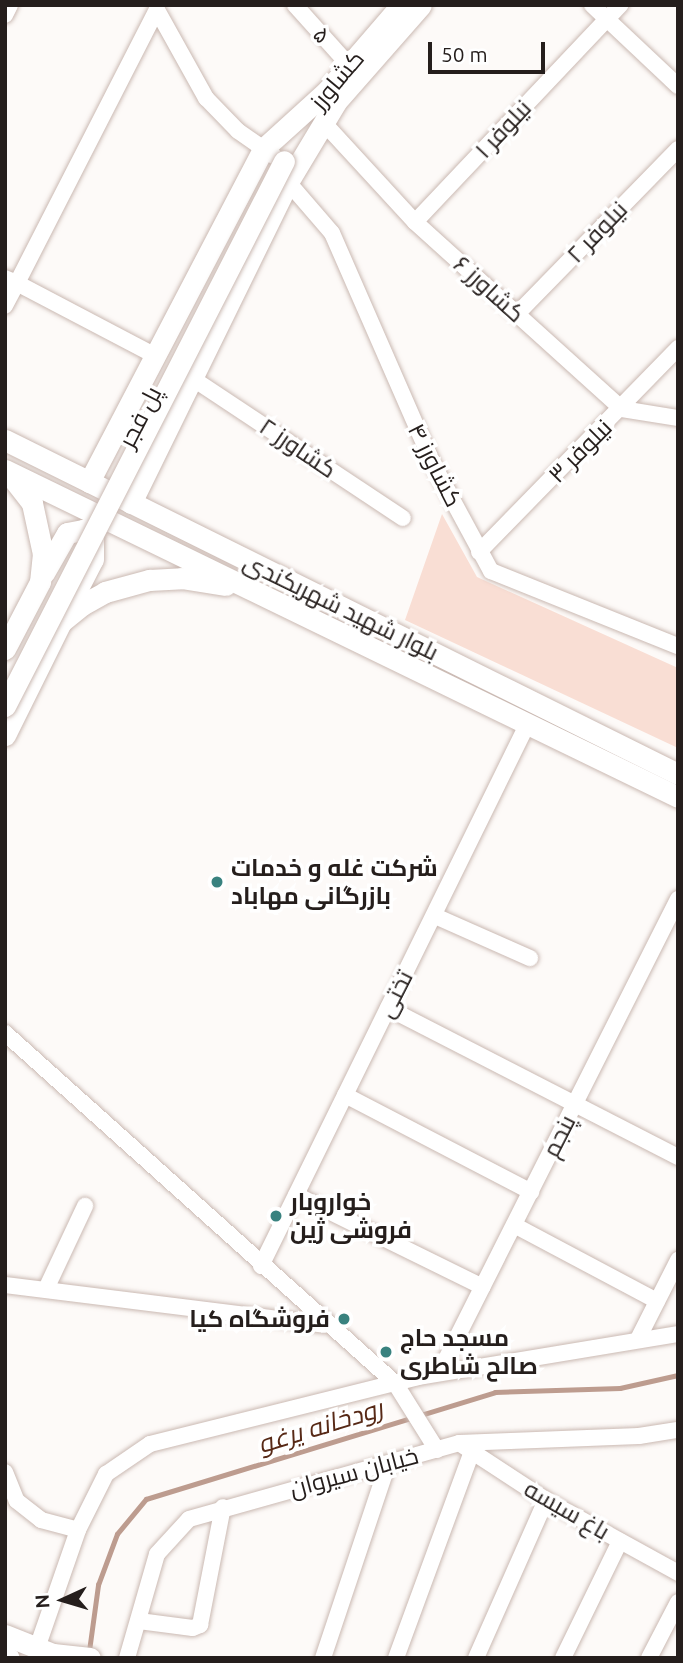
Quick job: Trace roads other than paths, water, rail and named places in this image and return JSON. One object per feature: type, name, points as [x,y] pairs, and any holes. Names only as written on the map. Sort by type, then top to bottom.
[{"type":"main road","name":"کشاورز","points":[[274,155],[332,96],[348,64],[401,5]]},
{"type":"main road","points":[[131,503],[288,182],[323,122],[332,96],[422,5]]},
{"type":"main road","points":[[89,482],[152,354],[274,155]]},
{"type":"main road","points":[[5,706],[274,155]]},
{"type":"main road","name":"پل فجر","points":[[5,677],[274,155]]},
{"type":"main road","name":"بلوار شهید شهریکندی","points":[[5,440],[678,774]]},
{"type":"main road","points":[[5,470],[33,503],[43,554],[40,582]]},
{"type":"main road","name":"بلوار شهید شهریکندی","points":[[5,470],[678,797]]},
{"type":"main road","points":[[5,649],[67,533],[77,529],[93,536],[93,559],[5,735]]},
{"type":"main road","points":[[61,622],[105,592],[149,580],[182,578],[214,582],[268,597]]},
{"type":"main road","points":[[5,1634],[45,1651],[90,1658]]},
{"type":"street","points":[[5,15],[10,5]]},
{"type":"street","name":"۵","points":[[295,5],[348,64]]},
{"type":"street","points":[[592,5],[678,86]]},
{"type":"street","name":"نیلوفر ۱","points":[[415,222],[620,5]]},
{"type":"street","points":[[158,8],[206,98],[274,155]]},
{"type":"street","points":[[5,306],[11,280],[158,8]]},
{"type":"street","name":"کشاورز ۶","points":[[323,122],[415,222],[622,409]]},
{"type":"street","name":"نیلوفر ۲","points":[[517,314],[678,149]]},
{"type":"street","name":"کشاورز ۴","points":[[288,182],[332,233],[405,404],[491,570],[678,646]]},
{"type":"street","points":[[11,280],[152,354]]},
{"type":"street","name":"نیلوفر ۳","points":[[480,552],[622,409],[678,348]]},
{"type":"street","name":"کشاورز ۲","points":[[192,378],[403,518]]},
{"type":"street","points":[[622,409],[678,418]]},
{"type":"street","name":"تختی","points":[[261,1266],[528,723]]},
{"type":"street","name":"پنجم","points":[[439,1373],[678,899]]},
{"type":"street","points":[[435,916],[530,958]]},
{"type":"street","points":[[388,1008],[678,1157]]},
{"type":"street","points":[[5,1033],[325,1325],[395,1383],[437,1450]]},
{"type":"street","points":[[345,1095],[531,1192]]},
{"type":"street","points":[[296,1195],[483,1287]]},
{"type":"street","points":[[47,1289],[85,1206]]},
{"type":"street","points":[[514,1225],[657,1301]]},
{"type":"street","points":[[638,1339],[678,1260]]},
{"type":"street","points":[[5,1285],[325,1325]]},
{"type":"street","points":[[45,1651],[78,1530],[106,1474],[150,1444],[439,1373],[678,1334]]},
{"type":"street","name":"خیابان سیروان","points":[[127,1658],[157,1554],[170,1535],[189,1519],[223,1507],[437,1450],[639,1436],[678,1430]]},
{"type":"street","points":[[396,1658],[466,1447]]},
{"type":"street","name":"باغ سیسه","points":[[466,1447],[546,1500],[678,1573]]},
{"type":"street","points":[[323,1658],[388,1464]]},
{"type":"street","points":[[5,1472],[17,1501],[41,1520],[78,1530]]},
{"type":"street","points":[[477,1658],[546,1500]]},
{"type":"street","points":[[139,1621],[193,1628],[200,1625],[223,1507]]},
{"type":"street","points":[[563,1658],[620,1541]]},
{"type":"street","points":[[649,1658],[678,1602]]},
{"type":"waterway","name":"رودخانه یرغو","points":[[89,1651],[98,1585],[117,1534],[146,1499],[495,1392],[620,1388],[678,1375]]},
{"type":"place","name":"شرکت غله و خدمات بازرگانی مهاباد","points":[[217,882]]},
{"type":"place","name":"خواروبار فروشی ژین","points":[[276,1216]]},
{"type":"place","name":"فروشگاه کیا","points":[[344,1319]]},
{"type":"place","name":"مسجد حاج صالح شاطری","points":[[386,1352]]}]
